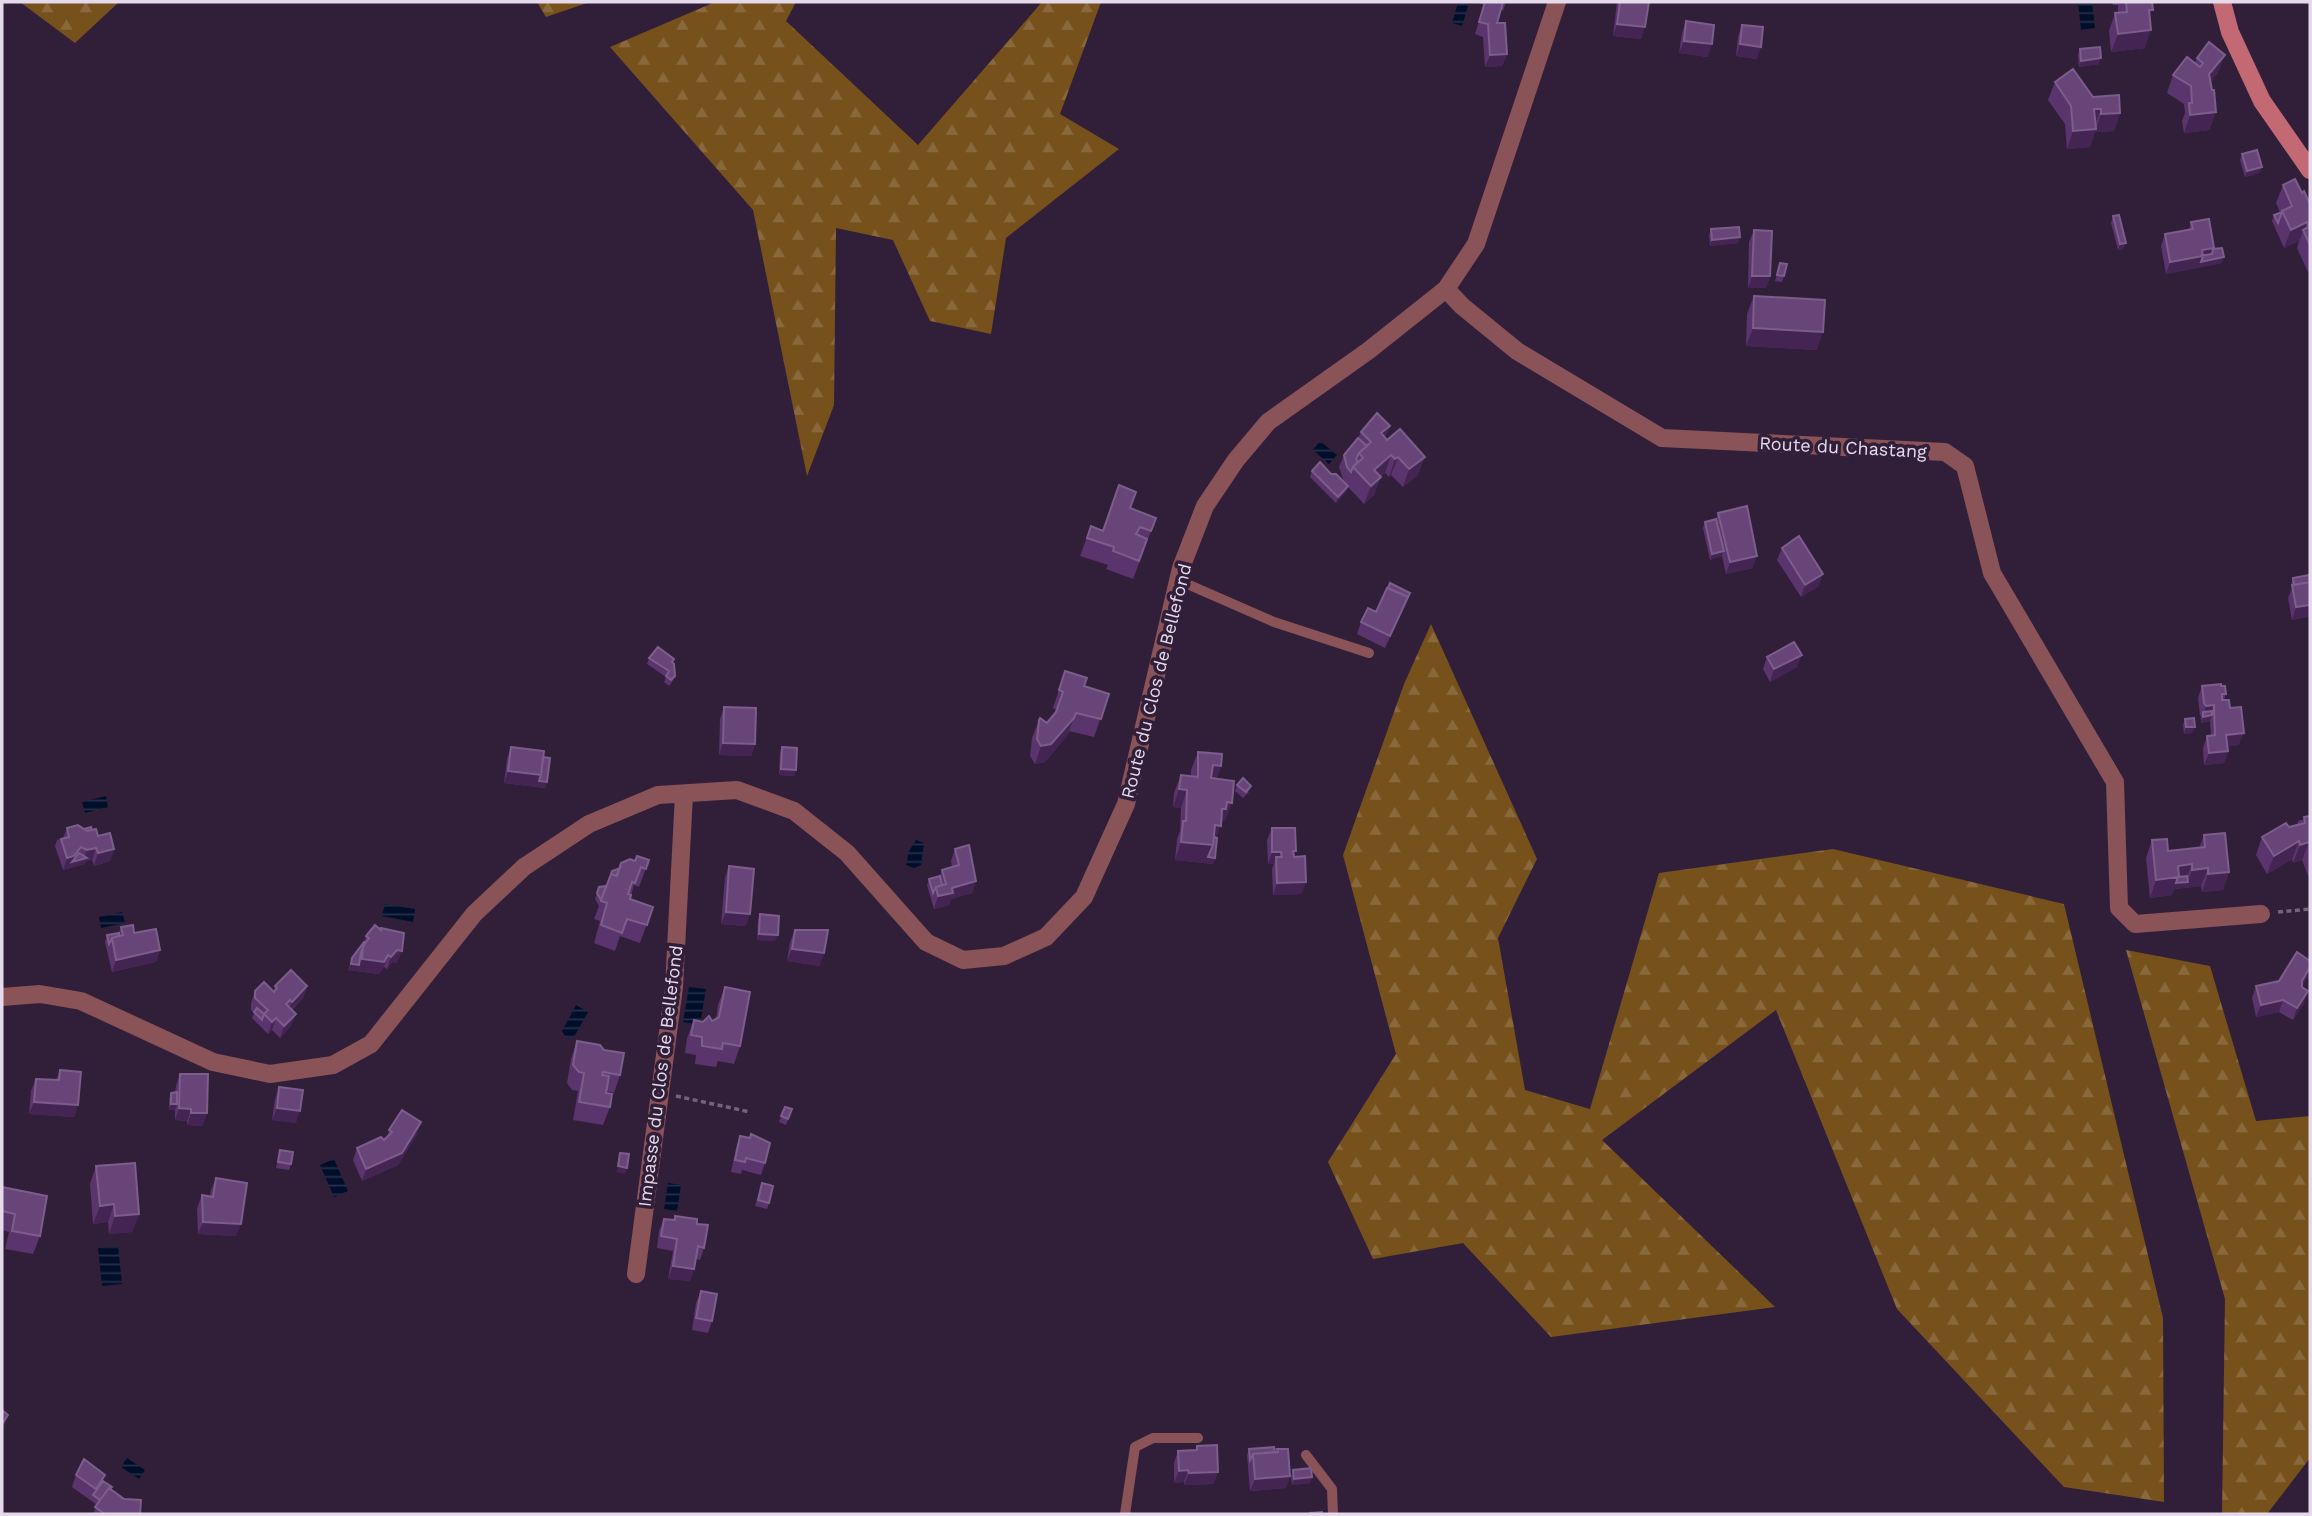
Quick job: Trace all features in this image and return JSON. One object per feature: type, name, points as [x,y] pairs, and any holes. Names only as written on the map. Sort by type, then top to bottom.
[{"type":"street","points":[[1446,289],[1476,244],[1557,2]]},
{"type":"street","points":[[2222,2],[2230,32],[2262,100],[2310,170]]},
{"type":"street","name":"Route du Clos de Bellefond","points":[[2,997],[40,994],[81,1001],[213,1062],[270,1074],[333,1065],[371,1044],[474,914],[524,867],[589,824],[658,795],[737,790],[794,811],[846,853],[926,942],[963,960],[1003,956],[1046,937],[1084,897],[1126,804],[1178,580],[1205,506],[1236,460],[1268,422],[1368,351],[1446,289]]},
{"type":"street","name":"Route du Chastang","points":[[1446,289],[1462,306],[1517,351],[1662,438],[1945,452],[1965,466],[1992,573],[2115,782],[2119,908],[2135,924],[2261,914]]},
{"type":"street","name":"Impasse du Clos de Bellefond","points":[[636,1274],[674,987],[684,794]]},
{"type":"lane","points":[[1178,580],[1274,622],[1369,653]]},
{"type":"lane","points":[[1125,1514],[1135,1447],[1153,1438],[1198,1438]]},
{"type":"lane","points":[[1306,1455],[1332,1489],[1333,1514]]},
{"type":"path","points":[[2261,914],[2310,909]]},
{"type":"path","points":[[661,1093],[750,1112]]},
{"type":"green space","points":[[20,2],[119,2],[75,43]]},
{"type":"green space","points":[[537,2],[590,2],[546,17]]},
{"type":"green space","points":[[715,2],[796,2],[786,21],[918,145],[1042,2],[1101,2],[1060,114],[1119,149],[1006,238],[991,334],[930,321],[893,240],[836,228],[834,405],[807,476],[753,210],[610,47]]},
{"type":"green space","points":[[1431,624],[1537,859],[1498,938],[1525,1090],[1590,1109],[1659,873],[1833,849],[2064,904],[2163,1318],[2164,1502],[2064,1487],[1897,1309],[1776,1010],[1602,1140],[1775,1307],[1551,1337],[1463,1243],[1373,1259],[1328,1162],[1396,1054],[1343,855],[1404,684]]},
{"type":"green space","points":[[2126,950],[2210,966],[2256,1121],[2310,1116],[2310,1458],[2267,1514],[2222,1514],[2225,1299]]},
{"type":"water","points":[[1458,2],[1468,6],[1462,26],[1452,23]]},
{"type":"water","points":[[2078,2],[2092,2],[2095,28],[2081,30]]},
{"type":"water","points":[[1320,441],[1337,455],[1329,464],[1313,450]]},
{"type":"water","points":[[106,796],[108,807],[85,813],[82,802]]},
{"type":"water","points":[[916,840],[924,843],[921,865],[914,868],[906,865],[909,851]]},
{"type":"water","points":[[385,904],[415,909],[413,922],[382,916]]},
{"type":"water","points":[[122,912],[125,923],[101,928],[99,917]]},
{"type":"water","points":[[689,987],[706,989],[700,1025],[683,1022]]},
{"type":"water","points":[[576,1005],[588,1012],[574,1037],[566,1038],[562,1031]]},
{"type":"water","points":[[334,1159],[348,1191],[334,1197],[320,1165]]},
{"type":"water","points":[[668,1183],[681,1185],[677,1211],[664,1209]]},
{"type":"water","points":[[118,1246],[122,1284],[102,1286],[98,1248]]},
{"type":"water","points":[[127,1458],[145,1470],[139,1479],[121,1467]]},
{"type":"building","points":[[1485,2],[1503,2],[1497,23],[1505,23],[1507,54],[1490,55],[1488,24],[1479,22]]},
{"type":"building","points":[[1620,2],[1649,2],[1645,27],[1617,24]]},
{"type":"building","points":[[2126,2],[2152,2],[2153,10],[2149,10],[2151,30],[2118,34],[2115,13],[2127,12]]},
{"type":"building","points":[[1686,21],[1714,25],[1712,44],[1684,41]]},
{"type":"building","points":[[1742,25],[1763,27],[1761,47],[1740,44]]},
{"type":"building","points":[[2209,42],[2225,55],[2209,74],[2216,112],[2190,115],[2191,86],[2173,75],[2187,57],[2200,67],[2203,63],[2197,58]]},
{"type":"building","points":[[2100,47],[2101,58],[2081,61],[2080,49]]},
{"type":"building","points":[[2073,69],[2093,97],[2119,95],[2120,113],[2101,114],[2101,109],[2094,109],[2096,129],[2073,131],[2071,106],[2055,82]]},
{"type":"building","points":[[2257,150],[2262,167],[2247,171],[2242,154]]},
{"type":"building","points":[[2295,179],[2310,204],[2310,245],[2303,230],[2309,227],[2307,222],[2291,230],[2282,211],[2292,206],[2283,185]]},
{"type":"building","points":[[2282,212],[2278,223],[2274,215]]},
{"type":"building","points":[[2119,215],[2126,243],[2120,244],[2113,216]]},
{"type":"building","points":[[2209,219],[2214,248],[2202,250],[2203,256],[2170,262],[2165,234],[2193,229],[2191,222]]},
{"type":"building","points":[[1739,227],[1740,237],[1712,240],[1711,229]]},
{"type":"building","points":[[1754,230],[1772,231],[1770,276],[1752,276]]},
{"type":"building","points":[[2222,248],[2224,257],[2201,262],[2203,256],[2200,256],[2212,254],[2213,249]]},
{"type":"building","points":[[1780,263],[1787,264],[1784,276],[1777,275]]},
{"type":"building","points":[[1754,296],[1825,300],[1823,332],[1753,328]]},
{"type":"building","points":[[1377,413],[1390,426],[1381,433],[1387,440],[1400,429],[1425,457],[1409,469],[1398,457],[1395,459],[1391,455],[1374,470],[1381,477],[1371,486],[1353,467],[1363,458],[1359,453],[1371,442],[1361,432]]},
{"type":"building","points":[[1358,438],[1367,446],[1359,453],[1356,459],[1358,461],[1351,472],[1344,455]]},
{"type":"building","points":[[1320,462],[1348,486],[1338,497],[1312,471]]},
{"type":"building","points":[[1119,485],[1136,492],[1130,508],[1156,518],[1151,531],[1140,527],[1136,534],[1147,539],[1139,561],[1113,551],[1114,547],[1087,538],[1091,526],[1103,531]]},
{"type":"building","points":[[1747,506],[1757,556],[1730,562],[1718,513]]},
{"type":"building","points":[[1716,519],[1724,551],[1712,554],[1705,522]]},
{"type":"building","points":[[1799,536],[1823,574],[1805,585],[1782,548]]},
{"type":"building","points":[[2309,575],[2310,582],[2294,585],[2293,578]]},
{"type":"building","points":[[2310,582],[2310,605],[2296,607],[2292,585]]},
{"type":"building","points":[[1390,583],[1410,593],[1408,597],[1388,588]]},
{"type":"building","points":[[1387,588],[1408,597],[1390,636],[1361,622],[1368,608],[1376,612]]},
{"type":"building","points":[[1794,642],[1802,655],[1774,669],[1767,657]]},
{"type":"building","points":[[658,647],[674,659],[672,662],[675,676],[671,680],[666,676],[669,671],[649,658]]},
{"type":"building","points":[[1065,671],[1087,678],[1084,686],[1109,694],[1101,719],[1076,713],[1051,744],[1041,746],[1037,739],[1039,720],[1040,718],[1047,723],[1056,712],[1063,692],[1059,690]]},
{"type":"building","points":[[2202,686],[2225,686],[2226,694],[2222,694],[2222,700],[2229,700],[2230,708],[2241,707],[2244,733],[2226,735],[2228,751],[2209,753],[2207,736],[2215,735],[2214,705],[2206,706],[2204,703]]},
{"type":"building","points":[[724,707],[756,708],[755,744],[723,743]]},
{"type":"building","points":[[2212,711],[2212,715],[2203,717],[2203,712]]},
{"type":"building","points":[[2194,718],[2195,727],[2186,727],[2185,719]]},
{"type":"building","points":[[511,747],[544,751],[541,775],[508,771]]},
{"type":"building","points":[[782,747],[797,748],[796,770],[781,769]]},
{"type":"building","points":[[1198,752],[1222,754],[1221,766],[1213,765],[1211,778],[1234,781],[1232,803],[1227,802],[1226,809],[1222,809],[1221,826],[1215,825],[1213,845],[1181,842],[1183,821],[1186,821],[1187,790],[1179,789],[1181,775],[1198,777]]},
{"type":"building","points":[[543,757],[550,758],[547,782],[539,781]]},
{"type":"building","points":[[1243,778],[1251,786],[1246,792],[1237,785]]},
{"type":"building","points":[[2310,816],[2310,846],[2309,842],[2300,845],[2299,841],[2274,856],[2262,837],[2286,823],[2289,827],[2305,823],[2304,817]]},
{"type":"building","points":[[78,825],[87,831],[96,829],[98,836],[110,833],[114,849],[98,853],[96,848],[87,850],[81,847],[74,856],[67,858],[61,839],[69,837],[67,828]]},
{"type":"building","points":[[1272,828],[1295,828],[1294,857],[1305,856],[1306,882],[1277,883],[1276,857],[1282,857],[1281,852],[1272,852]]},
{"type":"building","points":[[2225,833],[2229,872],[2208,874],[2208,868],[2192,870],[2192,864],[2178,866],[2179,877],[2156,880],[2152,840],[2167,839],[2168,851],[2205,847],[2204,835]]},
{"type":"building","points":[[1214,837],[1217,838],[1215,858],[1208,857]]},
{"type":"building","points":[[969,845],[976,881],[952,888],[953,893],[938,896],[936,887],[946,884],[942,870],[959,865],[955,849]]},
{"type":"building","points":[[79,853],[87,858],[72,862]]},
{"type":"building","points":[[637,856],[649,860],[646,869],[641,867],[628,894],[631,895],[630,899],[653,907],[647,925],[627,919],[622,933],[601,925],[607,903],[601,901],[611,874],[617,876],[621,863],[630,859],[635,861]]},
{"type":"building","points":[[729,866],[754,869],[750,914],[726,912]]},
{"type":"building","points":[[620,868],[616,876],[611,874],[612,871]]},
{"type":"building","points":[[940,876],[942,885],[936,887],[933,893],[929,879]]},
{"type":"building","points":[[2187,876],[2188,882],[2176,883],[2178,877]]},
{"type":"building","points":[[606,886],[601,900],[597,893],[599,887]]},
{"type":"building","points":[[760,914],[779,916],[778,935],[759,934]]},
{"type":"building","points":[[133,925],[134,933],[156,929],[160,950],[116,960],[112,938],[123,935],[121,927]]},
{"type":"building","points":[[375,925],[381,930],[404,933],[402,951],[397,950],[391,957],[388,955],[384,962],[362,959],[363,946],[369,938],[366,936]]},
{"type":"building","points":[[795,930],[828,930],[824,953],[792,949]]},
{"type":"building","points":[[119,933],[119,936],[112,938],[109,944],[107,935]]},
{"type":"building","points":[[364,942],[359,965],[351,964],[352,958]]},
{"type":"building","points":[[2297,952],[2310,961],[2310,967],[2302,981],[2302,987],[2308,991],[2297,1008],[2283,1000],[2261,1005],[2256,986],[2279,981]]},
{"type":"building","points":[[291,970],[307,986],[292,1002],[290,1000],[286,1004],[296,1014],[284,1026],[276,1018],[272,1022],[264,1014],[268,1010],[255,998],[255,991],[264,982],[274,992],[277,988],[275,986]]},
{"type":"building","points":[[725,987],[750,992],[740,1046],[723,1043],[722,1049],[702,1046],[702,1037],[691,1035],[694,1020],[703,1022],[709,1016],[712,1021],[719,1017]]},
{"type":"building","points":[[257,1008],[264,1014],[262,1020],[254,1012]]},
{"type":"building","points":[[577,1041],[624,1053],[620,1075],[603,1072],[602,1075],[609,1076],[606,1093],[612,1094],[610,1107],[579,1102],[584,1073],[579,1072],[573,1065]]},
{"type":"building","points":[[60,1070],[81,1072],[78,1105],[34,1102],[36,1079],[59,1080]]},
{"type":"building","points":[[180,1074],[208,1074],[207,1113],[191,1113],[191,1109],[179,1108]]},
{"type":"building","points":[[279,1087],[303,1090],[300,1111],[277,1108]]},
{"type":"building","points":[[177,1092],[177,1104],[171,1104],[171,1093]]},
{"type":"building","points":[[785,1107],[792,1109],[788,1119],[781,1116]]},
{"type":"building","points":[[402,1110],[421,1122],[402,1153],[366,1169],[357,1148],[381,1137],[384,1140],[392,1132],[389,1130]]},
{"type":"building","points":[[751,1134],[770,1143],[765,1163],[746,1158],[745,1162],[735,1160],[740,1136],[750,1138]]},
{"type":"building","points":[[280,1150],[293,1152],[291,1164],[278,1162]]},
{"type":"building","points":[[620,1153],[629,1154],[627,1168],[618,1166]]},
{"type":"building","points":[[135,1163],[139,1214],[115,1216],[114,1204],[100,1206],[96,1166]]},
{"type":"building","points":[[216,1178],[247,1183],[241,1224],[203,1222],[202,1195],[213,1197]]},
{"type":"building","points":[[762,1183],[773,1186],[769,1203],[758,1200]]},
{"type":"building","points":[[2,1187],[47,1196],[40,1236],[12,1231],[15,1214],[2,1211]]},
{"type":"building","points":[[675,1216],[697,1219],[697,1224],[708,1225],[704,1248],[698,1246],[694,1269],[673,1266],[677,1239],[661,1236],[664,1219],[675,1220]]},
{"type":"building","points":[[701,1291],[717,1294],[712,1321],[696,1318]]},
{"type":"building","points":[[2,1410],[8,1415],[2,1424]]},
{"type":"building","points":[[1217,1445],[1218,1472],[1179,1471],[1178,1451]]},
{"type":"building","points":[[1274,1447],[1275,1452],[1253,1454],[1250,1460],[1249,1449]]},
{"type":"building","points":[[1277,1449],[1288,1449],[1290,1476],[1255,1479],[1253,1454],[1278,1452]]},
{"type":"building","points":[[84,1459],[105,1475],[96,1489],[76,1475]]},
{"type":"building","points":[[1311,1468],[1312,1477],[1294,1479],[1293,1470]]},
{"type":"building","points":[[103,1481],[112,1487],[100,1500],[93,1495]]},
{"type":"building","points":[[109,1488],[124,1499],[141,1500],[140,1514],[105,1514],[95,1507]]}]
